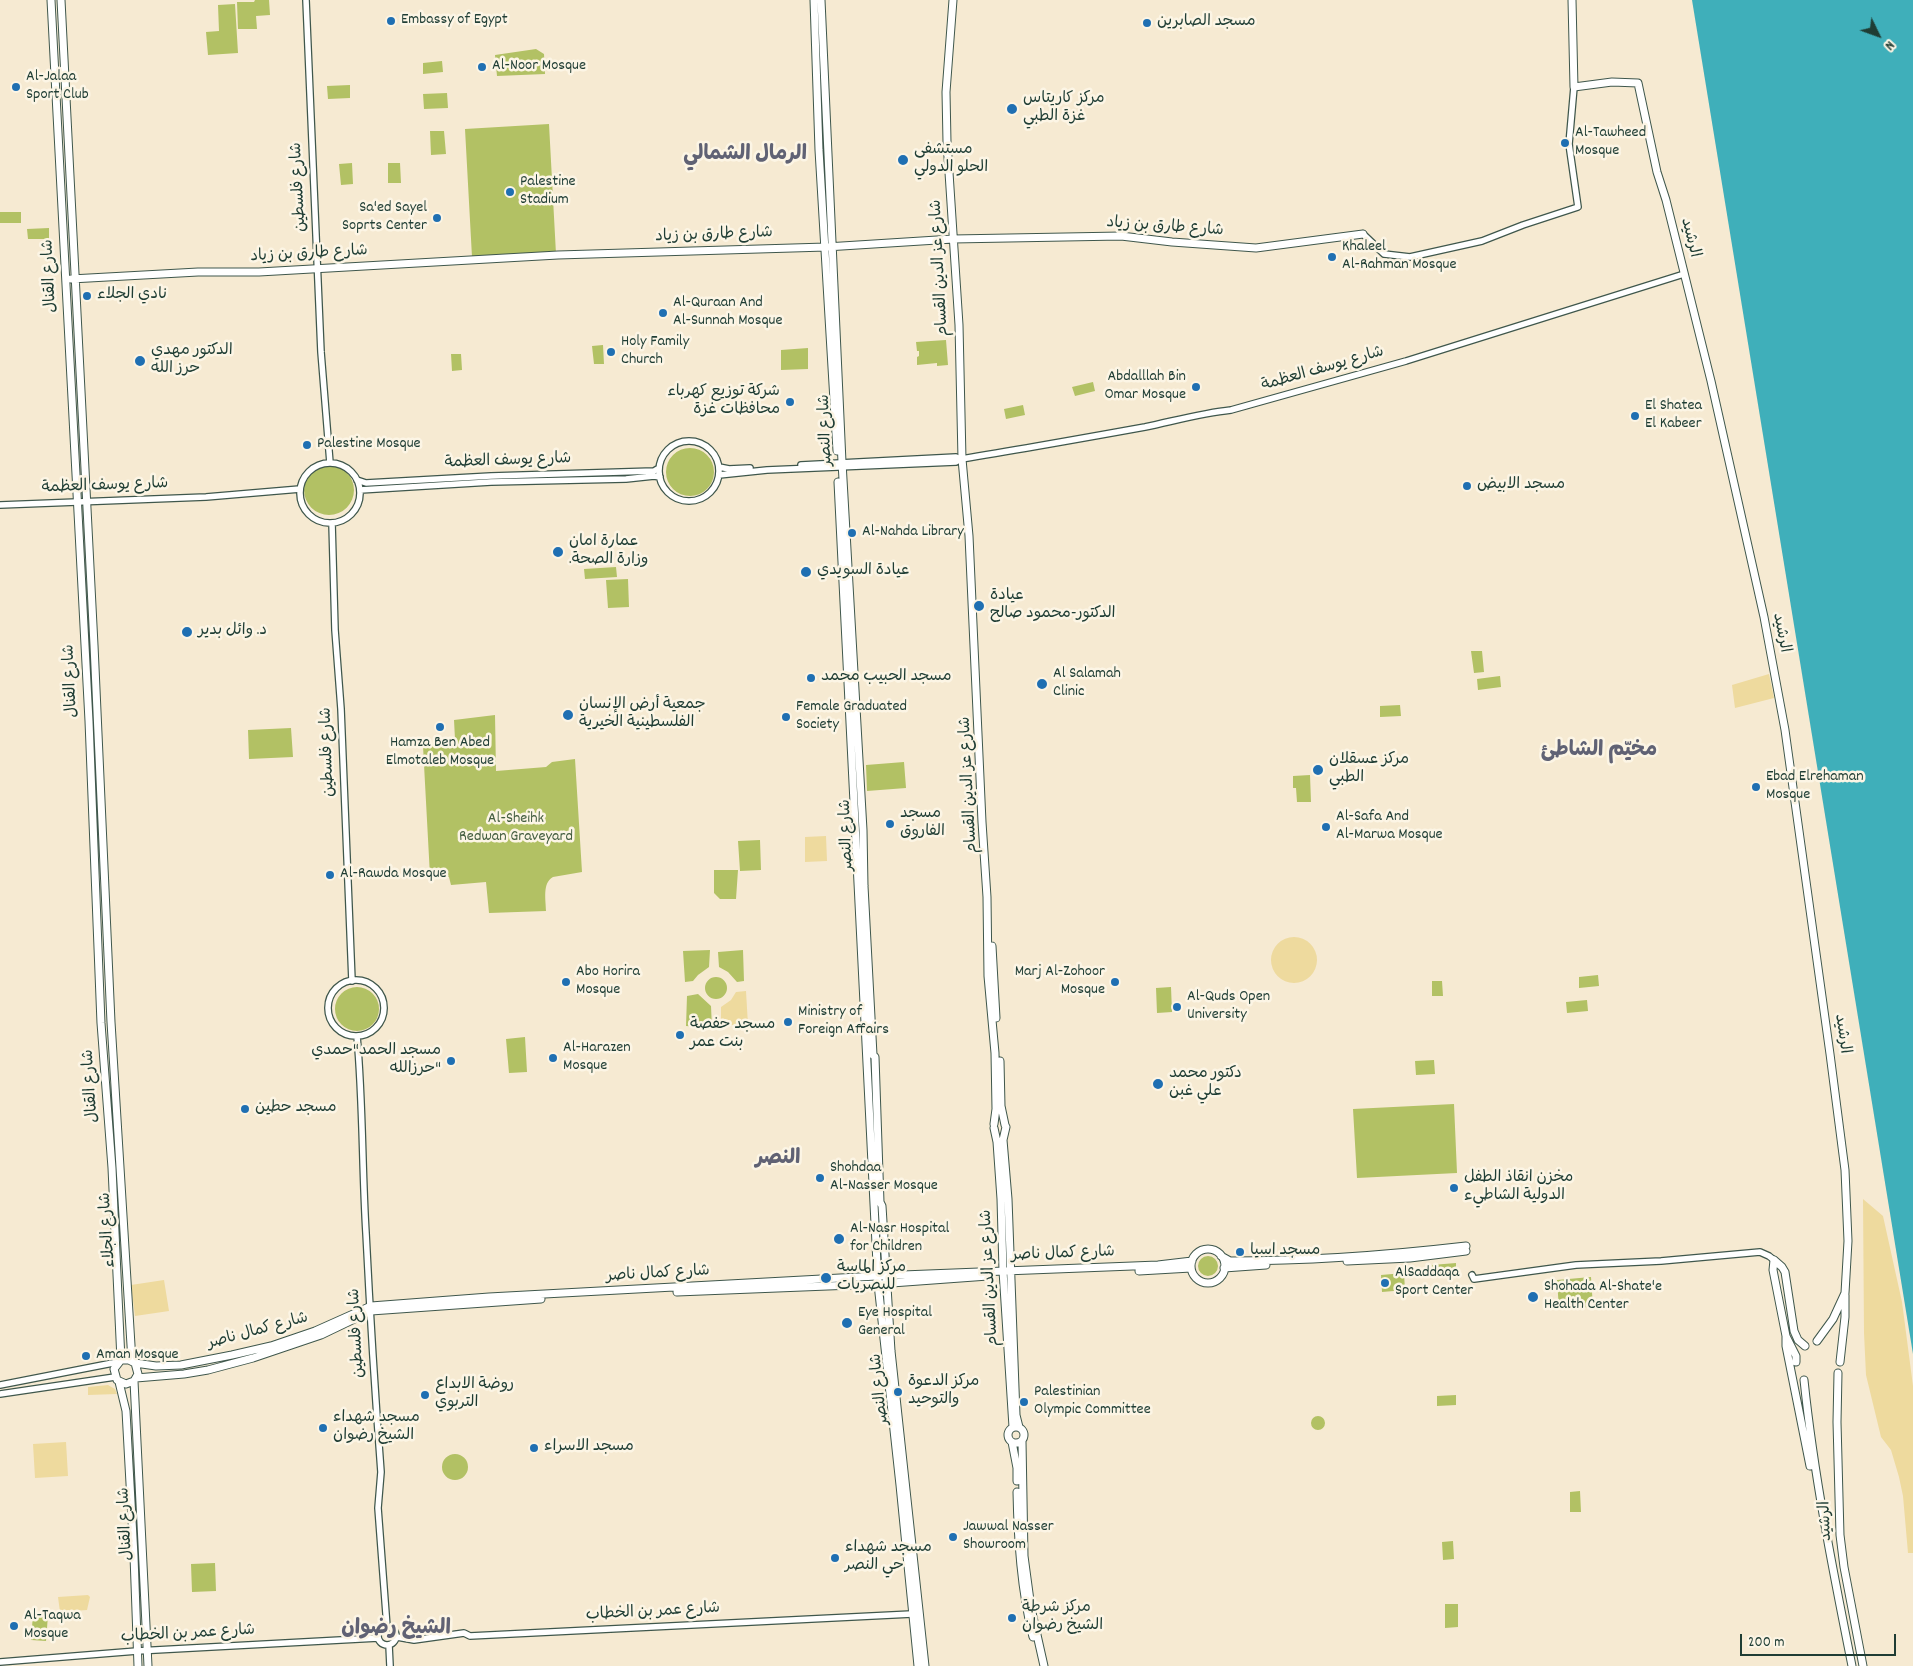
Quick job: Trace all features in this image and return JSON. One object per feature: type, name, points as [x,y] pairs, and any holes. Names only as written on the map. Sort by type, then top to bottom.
[{"type":"main road","name":"شارع القنال","points":[[51,0],[102,1023],[112,1168],[120,1361]]},
{"type":"main road","name":"شارع القنال","points":[[61,0],[111,1022],[117,1098]]},
{"type":"main road","name":"شارع النصر","points":[[814,0],[819,150],[829,246]]},
{"type":"main road","name":"شارع النصر","points":[[821,0],[829,246],[881,1280],[918,1666]]},
{"type":"main road","name":"شارع عز الدين القسام","points":[[953,0],[946,92],[947,142],[959,325],[963,459],[969,536],[987,897],[988,976],[995,1052],[996,1109],[994,1126],[997,1142],[1015,1360],[1016,1427]]},
{"type":"main road","points":[[1572,0],[1574,87]]},
{"type":"main road","name":"الرشيد","points":[[1574,87],[1612,82],[1638,83],[1657,172],[1666,200],[1715,399],[1764,617],[1785,730],[1845,1170],[1848,1241],[1845,1293],[1833,1319],[1817,1341]]},
{"type":"main road","name":"شارع طارق بن زياد","points":[[65,280],[198,272],[318,269],[558,255],[829,246],[953,239],[1121,236],[1256,248],[1362,234]]},
{"type":"main road","name":"شارع عز الدين القسام","points":[[963,459],[970,512],[1001,1106],[1006,1126],[1003,1140],[1008,1199],[1007,1273],[1016,1427]]},
{"type":"main road","name":"شارع الجلاء","points":[[117,1098],[122,1214],[134,1362]]},
{"type":"main road","points":[[994,1126],[997,1132],[1001,1132],[1006,1126]]},
{"type":"main road","points":[[1221,1256],[1224,1268],[1219,1279],[1208,1283],[1196,1279],[1191,1265],[1198,1253],[1207,1249],[1215,1251],[1230,1261],[1254,1261],[1466,1248],[1410,1258],[1224,1268]]},
{"type":"main road","points":[[1774,1260],[1773,1270],[1786,1336],[1786,1346],[1801,1423],[1814,1480],[1817,1485]]},
{"type":"main road","points":[[1774,1260],[1785,1272],[1794,1331],[1798,1340],[1805,1346]]},
{"type":"main road","name":"شارع كمال ناصر","points":[[134,1362],[156,1366],[181,1365],[255,1350],[315,1331],[371,1309],[499,1297],[1191,1265]]},
{"type":"main road","name":"شارع النصر","points":[[881,1280],[891,1351],[925,1666]]},
{"type":"main road","points":[[1840,1362],[1845,1318],[1845,1293]]},
{"type":"main road","name":"شارع كمال ناصر","points":[[135,1380],[208,1370],[253,1358],[321,1335],[371,1309]]},
{"type":"main road","points":[[1786,1336],[1796,1356],[1796,1362]]},
{"type":"main road","points":[[120,1361],[134,1362],[138,1370],[135,1380],[126,1384],[117,1379],[114,1369],[120,1361]]},
{"type":"main road","name":"الرشيد","points":[[1838,1373],[1837,1422],[1840,1535],[1844,1567],[1863,1666]]},
{"type":"main road","name":"شارع القنال","points":[[117,1379],[126,1411],[138,1666]]},
{"type":"main road","name":"شارع القنال","points":[[135,1380],[148,1666]]},
{"type":"main road","name":"الرشيد","points":[[1804,1380],[1817,1485],[1852,1666]]},
{"type":"main road","name":"شارع عز الدين القسام","points":[[1016,1427],[1025,1433],[1022,1441],[1024,1556],[1031,1608],[1044,1666]]},
{"type":"main road","name":"شارع عز الدين القسام","points":[[1016,1427],[1009,1430],[1008,1436],[1012,1442],[1017,1468],[1020,1558],[1024,1599],[1040,1666]]},
{"type":"main road","points":[[1012,1442],[1022,1441]]},
{"type":"street","name":"شارع فلسطين","points":[[306,0],[321,352],[330,462]]},
{"type":"street","points":[[1362,234],[1384,254],[1410,257],[1482,241],[1578,207],[1569,144],[1574,87]]},
{"type":"street","name":"شارع يوسف العظمة","points":[[719,467],[729,469],[956,462],[963,459],[1193,418],[1217,411],[1231,410],[1406,361],[1684,274]]},
{"type":"street","points":[[688,441],[709,448],[715,455],[719,467],[719,475],[715,486],[708,495],[690,502],[670,495],[662,485],[660,478],[659,468],[662,458],[678,444],[688,441]]},
{"type":"street","points":[[330,462],[344,466],[352,472],[357,480],[360,490],[358,504],[352,513],[344,519],[332,523],[320,521],[308,514],[301,502],[300,489],[303,478],[319,464],[330,462]]},
{"type":"street","name":"شارع يوسف العظمة","points":[[719,475],[840,465]]},
{"type":"street","name":"شارع يوسف العظمة","points":[[357,480],[366,483],[491,476],[654,471],[659,468]]},
{"type":"street","name":"شارع يوسف العظمة","points":[[360,490],[491,482],[626,479],[654,476],[660,478]]},
{"type":"street","name":"شارع يوسف العظمة","points":[[0,505],[206,497],[300,489]]},
{"type":"street","name":"شارع فلسطين","points":[[332,523],[334,630],[342,709],[352,981]]},
{"type":"street","points":[[363,981],[375,988],[380,995],[384,1007],[382,1018],[377,1027],[368,1033],[357,1036],[345,1034],[337,1029],[331,1022],[328,1010],[330,998],[343,983],[363,981]]},
{"type":"street","name":"شارع فلسطين","points":[[357,1036],[361,1085],[361,1140],[382,1472],[378,1508],[387,1627]]},
{"type":"street","points":[[1472,1275],[1474,1279],[1576,1265],[1760,1252],[1774,1260]]},
{"type":"street","points":[[0,1385],[120,1361]]},
{"type":"street","points":[[0,1394],[117,1379]]},
{"type":"street","name":"شارع عمر بن الخطاب","points":[[397,1637],[414,1640],[464,1633],[470,1636],[912,1614]]},
{"type":"street","points":[[387,1627],[394,1630],[397,1637],[394,1643],[389,1645],[382,1644],[378,1638],[380,1630],[387,1627]]},
{"type":"street","name":"شارع عمر بن الخطاب","points":[[0,1662],[148,1651],[378,1638]]},
{"type":"street","points":[[389,1645],[390,1666]]},
{"type":"green space","points":[[255,0],[269,0],[270,15],[256,16],[257,29],[238,29],[237,2],[254,2]]},
{"type":"green space","points":[[235,4],[238,53],[208,55],[206,32],[219,31],[218,5]]},
{"type":"green space","points":[[536,49],[544,54],[545,74],[497,76],[495,55]]},
{"type":"green space","points":[[442,61],[443,72],[423,74],[423,63]]},
{"type":"green space","points":[[350,85],[350,98],[328,99],[327,86]]},
{"type":"green space","points":[[447,93],[448,108],[424,109],[423,94]]},
{"type":"green space","name":"Palestine Stadium","points":[[549,124],[556,254],[472,257],[465,129]]},
{"type":"green space","points":[[430,131],[444,131],[446,154],[431,155]]},
{"type":"green space","points":[[352,163],[353,184],[341,185],[339,164]]},
{"type":"green space","points":[[388,163],[400,163],[401,183],[388,183]]},
{"type":"green space","points":[[0,212],[21,212],[21,223],[0,223]]},
{"type":"green space","points":[[49,228],[49,239],[28,239],[27,229]]},
{"type":"green space","points":[[946,340],[948,365],[937,366],[937,363],[917,365],[919,351],[917,351],[916,342]]},
{"type":"green space","points":[[603,345],[604,364],[594,364],[592,346]]},
{"type":"green space","points":[[808,348],[808,369],[781,370],[781,350]]},
{"type":"green space","points":[[451,354],[461,354],[462,370],[452,371]]},
{"type":"green space","points":[[1093,382],[1095,391],[1075,396],[1072,387]]},
{"type":"green space","points":[[1023,405],[1025,415],[1006,419],[1004,409]]},
{"type":"green space","points":[[690,448],[699,450],[707,455],[712,463],[714,472],[712,481],[707,489],[699,494],[690,496],[681,494],[673,489],[668,481],[666,472],[668,463],[673,455],[681,450]]},
{"type":"green space","points":[[329,465],[338,467],[349,476],[354,490],[352,499],[343,510],[329,515],[320,513],[309,504],[304,490],[306,481],[315,470]]},
{"type":"green space","points":[[616,567],[617,577],[585,579],[584,569]]},
{"type":"green space","points":[[628,579],[629,607],[608,608],[606,580]]},
{"type":"green space","points":[[1471,651],[1482,651],[1484,672],[1474,673]]},
{"type":"green space","points":[[1500,676],[1501,687],[1478,690],[1477,679]]},
{"type":"green space","points":[[1400,705],[1401,716],[1380,717],[1380,706]]},
{"type":"green space","name":"Al-Sheihk Redwan Graveyard","points":[[495,715],[496,771],[546,767],[552,762],[575,759],[582,872],[553,877],[547,883],[545,892],[546,911],[489,913],[486,882],[451,885],[449,877],[430,876],[423,746],[455,739],[454,720]]},
{"type":"green space","points":[[291,728],[293,757],[249,759],[248,730]]},
{"type":"green space","points":[[904,762],[906,788],[867,791],[866,765]]},
{"type":"green space","points":[[1310,775],[1311,802],[1297,802],[1296,788],[1293,788],[1293,776]]},
{"type":"green space","points":[[760,840],[761,870],[740,871],[738,841]]},
{"type":"green space","points":[[714,870],[738,870],[736,899],[720,899],[714,893]]},
{"type":"green space","points":[[710,950],[709,967],[693,981],[685,982],[683,951]]},
{"type":"green space","points":[[743,950],[744,981],[737,982],[728,972],[719,967],[718,952]]},
{"type":"green space","points":[[1598,975],[1599,986],[1579,988],[1579,977]]},
{"type":"green space","points":[[716,977],[724,980],[727,988],[724,996],[716,999],[708,996],[705,988],[708,980]]},
{"type":"green space","points":[[1432,981],[1442,981],[1443,996],[1432,996]]},
{"type":"green space","points":[[361,987],[373,993],[378,1001],[378,1017],[373,1025],[365,1030],[353,1031],[341,1025],[336,1017],[335,1005],[341,993],[349,988]]},
{"type":"green space","points":[[1171,987],[1172,1012],[1157,1013],[1156,988]]},
{"type":"green space","points":[[698,994],[711,1006],[712,1028],[686,1026],[687,996]]},
{"type":"green space","points":[[1587,1000],[1588,1011],[1567,1013],[1566,1002]]},
{"type":"green space","points":[[525,1037],[527,1072],[509,1073],[506,1039]]},
{"type":"green space","points":[[1434,1060],[1435,1074],[1416,1075],[1415,1061]]},
{"type":"green space","points":[[1454,1104],[1457,1173],[1357,1178],[1353,1109]]},
{"type":"green space","points":[[1208,1256],[1215,1259],[1218,1266],[1215,1273],[1208,1276],[1201,1273],[1198,1266],[1201,1259]]},
{"type":"green space","points":[[1456,1263],[1456,1277],[1433,1278],[1432,1265]]},
{"type":"green space","points":[[1404,1273],[1405,1290],[1382,1292],[1381,1275]]},
{"type":"green space","points":[[1591,1277],[1593,1307],[1559,1309],[1557,1280]]},
{"type":"green space","points":[[1456,1395],[1456,1405],[1437,1406],[1437,1396]]},
{"type":"green space","points":[[1315,1416],[1321,1416],[1325,1423],[1321,1430],[1315,1430],[1311,1426],[1311,1420]]},
{"type":"green space","points":[[455,1454],[464,1458],[468,1467],[464,1476],[455,1480],[446,1476],[442,1467],[446,1458]]},
{"type":"green space","points":[[1580,1491],[1581,1512],[1570,1512],[1570,1492]]},
{"type":"green space","points":[[1453,1541],[1454,1559],[1443,1560],[1442,1542]]},
{"type":"green space","points":[[215,1563],[216,1591],[192,1592],[191,1564]]},
{"type":"green space","points":[[1445,1604],[1458,1604],[1458,1627],[1445,1628]]},
{"type":"green space","points":[[33,1614],[48,1615],[46,1641],[31,1640]]},
{"type":"sand","points":[[1769,674],[1774,698],[1735,708],[1732,685]]},
{"type":"sand","points":[[826,836],[827,861],[805,862],[805,837]]},
{"type":"sand","points":[[1290,937],[1298,937],[1307,941],[1313,947],[1317,960],[1313,973],[1307,979],[1298,983],[1290,983],[1281,979],[1275,973],[1271,964],[1271,956],[1275,947],[1281,941]]},
{"type":"sand","points":[[746,991],[748,1025],[721,1025],[721,1007],[731,1000],[736,992]]},
{"type":"sand","points":[[1863,1199],[1883,1216],[1902,1302],[1913,1386],[1913,1553],[1908,1553],[1903,1496],[1899,1477],[1891,1450],[1881,1437],[1866,1375]]},
{"type":"sand","points":[[164,1280],[169,1311],[135,1316],[131,1285]]},
{"type":"sand","points":[[108,1385],[115,1389],[117,1394],[88,1395],[88,1387]]},
{"type":"sand","points":[[66,1442],[68,1476],[35,1478],[33,1444]]},
{"type":"sand","points":[[88,1595],[90,1597],[87,1610],[60,1612],[58,1597]]},
{"type":"water","points":[[1692,0],[1913,0],[1913,1354]]},
{"type":"place","name":"Embassy of Egypt","points":[[391,21]]},
{"type":"place","name":"مسجد الصابرين","points":[[1147,23]]},
{"type":"place","name":"Al-Noor Mosque","points":[[482,67]]},
{"type":"place","name":"Al-Jalaa Sport Club","points":[[16,87]]},
{"type":"place","name":"مركز كاريتاس غزة الطبي","points":[[1012,109]]},
{"type":"place","name":"Al-Tawheed Mosque","points":[[1565,143]]},
{"type":"place","name":"مستشفى الحلو الدولي","points":[[903,160]]},
{"type":"place","name":"Palestine Stadium","points":[[510,192]]},
{"type":"place","name":"Sa'ed Sayel Soprts Center","points":[[437,218]]},
{"type":"place","name":"Khaleel Al-Rahman Mosque","points":[[1332,257]]},
{"type":"place","name":"نادي الجلاء","points":[[87,296]]},
{"type":"place","name":"Al-Quraan And Al-Sunnah Mosque","points":[[663,313]]},
{"type":"place","name":"Holy Family Church","points":[[611,352]]},
{"type":"place","name":"الدكتور مهدي حرز الله","points":[[140,361]]},
{"type":"place","name":"Abdalllah Bin Omar Mosque","points":[[1196,387]]},
{"type":"place","name":"شركة توزيع كهرباء محافظات غزة","points":[[790,402]]},
{"type":"place","name":"El Shatea El Kabeer","points":[[1635,416]]},
{"type":"place","name":"Palestine Mosque","points":[[307,445]]},
{"type":"place","name":"مسجد الابيض","points":[[1467,486]]},
{"type":"place","name":"Al-Nahda Library","points":[[852,533]]},
{"type":"place","name":"عمارة امان .وزارة الصحة","points":[[558,552]]},
{"type":"place","name":"عيادة السويدي","points":[[806,572]]},
{"type":"place","name":"عيادة الدكتور-محمود صالح","points":[[979,606]]},
{"type":"place","name":"د. وائل بدير","points":[[187,632]]},
{"type":"place","name":"مسجد الحبيب محمد","points":[[811,678]]},
{"type":"place","name":"Al Salamah Clinic","points":[[1042,684]]},
{"type":"place","name":"جمعية أرض الإنسان الفلسطينية الخيرية","points":[[568,715]]},
{"type":"place","name":"Female Graduated Society","points":[[786,717]]},
{"type":"place","name":"Hamza Ben Abed Elmotaleb Mosque","points":[[440,727]]},
{"type":"place","name":"مركز عسقلان الطبي","points":[[1318,770]]},
{"type":"place","name":"Ebad Elrehaman Mosque","points":[[1756,787]]},
{"type":"place","name":"مسجد الفاروق","points":[[890,824]]},
{"type":"place","name":"Al-Safa And Al-Marwa Mosque","points":[[1326,827]]},
{"type":"place","name":"Al-Rawda Mosque","points":[[330,875]]},
{"type":"place","name":"Abo Horira Mosque","points":[[566,982]]},
{"type":"place","name":"Marj Al-Zohoor Mosque","points":[[1115,982]]},
{"type":"place","name":"Al-Quds Open University","points":[[1177,1007]]},
{"type":"place","name":"Ministry of Foreign Affairs","points":[[788,1022]]},
{"type":"place","name":"مسجد حفصة بنت عمر","points":[[680,1035]]},
{"type":"place","name":"Al-Harazen Mosque","points":[[553,1058]]},
{"type":"place","name":"مسجد الحمد\"حمدي حرزالله\"","points":[[451,1061]]},
{"type":"place","name":"دكتور محمد علي غبن","points":[[1158,1084]]},
{"type":"place","name":"مسجد حطين","points":[[245,1109]]},
{"type":"place","name":"Shohdaa Al-Nasser Mosque","points":[[820,1178]]},
{"type":"place","name":"مخزن انقاذ الطفل الدولية الشاطيء","points":[[1454,1188]]},
{"type":"place","name":"Al-Nasr Hospital for Children","points":[[839,1239]]},
{"type":"place","name":"مسجد اسيا","points":[[1240,1252]]},
{"type":"place","name":"مركز الماسة للبصريات","points":[[826,1278]]},
{"type":"place","name":"AlSaddaqa Sport Center","points":[[1385,1283]]},
{"type":"place","name":"Shohada Al-Shate'e Health Center","points":[[1533,1297]]},
{"type":"place","name":"Eye Hospital General","points":[[847,1323]]},
{"type":"place","name":"Aman Mosque","points":[[86,1356]]},
{"type":"place","name":"مركز الدعوة والتوحيد","points":[[898,1392]]},
{"type":"place","name":"روضة الابداع التربوي","points":[[425,1395]]},
{"type":"place","name":"Palestinian Olympic Committee","points":[[1024,1402]]},
{"type":"place","name":"مسجد شهداء الشيخ رضوان","points":[[323,1428]]},
{"type":"place","name":"مسجد الاسراء","points":[[534,1448]]},
{"type":"place","name":"Jawwal Nasser Showroom","points":[[953,1537]]},
{"type":"place","name":"مسجد شهداء حي النصر","points":[[835,1558]]},
{"type":"place","name":"مركز شرطة الشيخ رضوان","points":[[1012,1618]]},
{"type":"place","name":"Al-Taqwa Mosque","points":[[14,1626]]},
{"type":"district","name":"الرمال الشمالي","points":[[745,156]]},
{"type":"district","name":"مخيّم الشاطئ","points":[[1599,752]]},
{"type":"district","name":"النصر","points":[[778,1160]]},
{"type":"district","name":"الشيخ رضوان","points":[[396,1630]]}]
